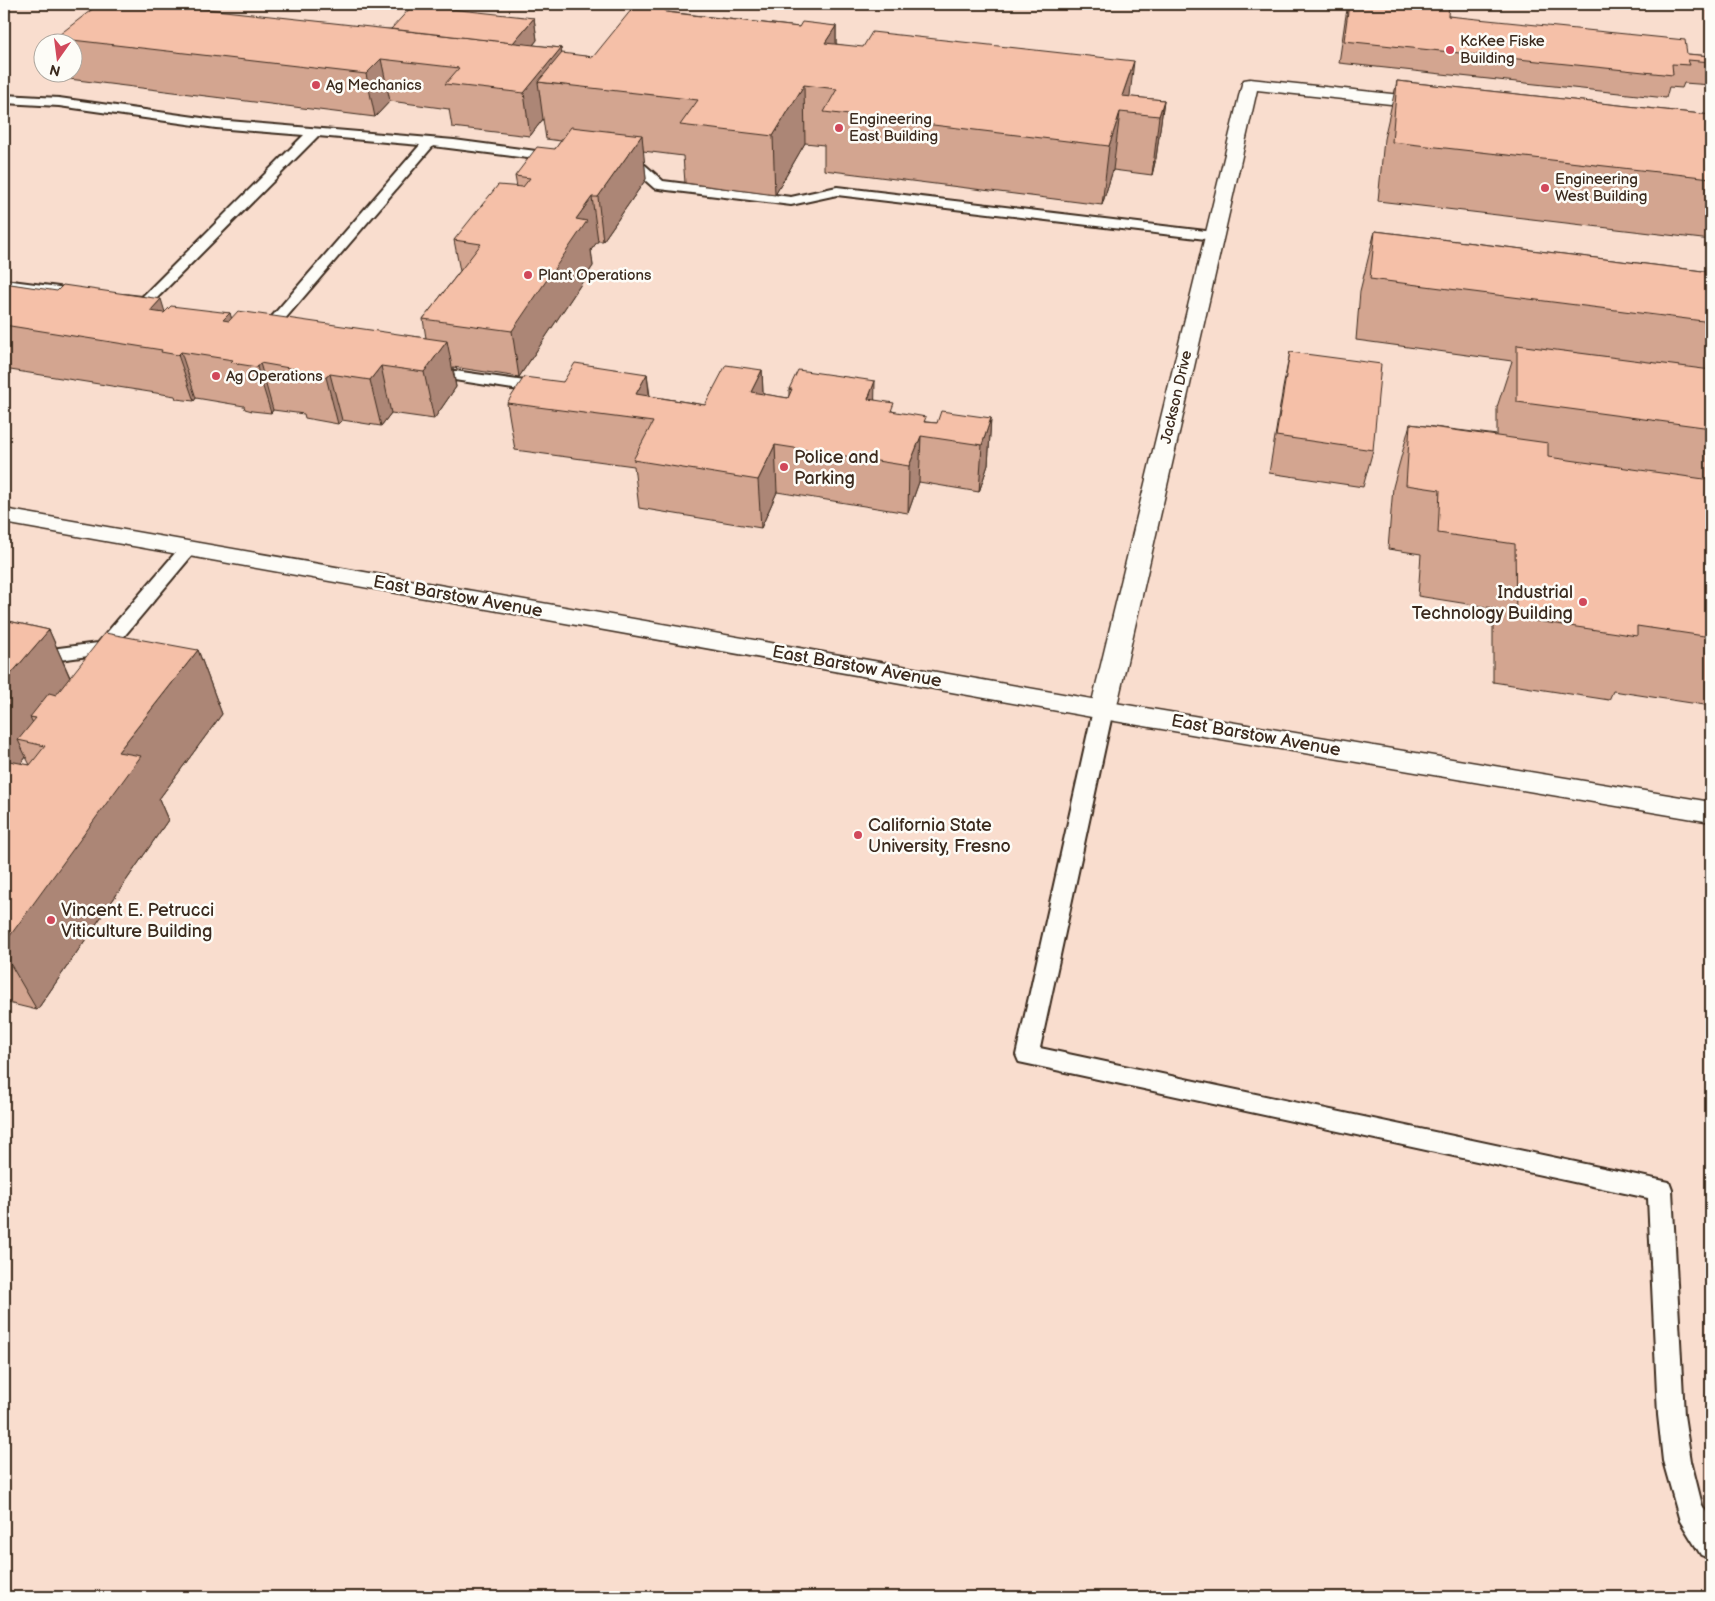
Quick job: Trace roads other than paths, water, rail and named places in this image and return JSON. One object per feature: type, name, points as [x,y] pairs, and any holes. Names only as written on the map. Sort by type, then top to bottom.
[{"type":"street","name":"Jackson Drive","points":[[1103,710],[1250,84],[1446,105]]},
{"type":"street","name":"East Barstow Avenue","points":[[4,516],[1103,710],[1711,812]]},
{"type":"lane","points":[[4,99],[59,102],[216,124],[430,142],[574,160]]},
{"type":"lane","points":[[4,284],[145,302],[314,133]]},
{"type":"lane","points":[[272,350],[253,348],[430,142]]},
{"type":"lane","points":[[602,163],[640,168],[659,185],[791,201],[837,191],[1214,236]]},
{"type":"lane","points":[[417,371],[532,387]]},
{"type":"lane","points":[[6,662],[104,649],[188,549]]},
{"type":"lane","points":[[1103,710],[1027,1055],[1660,1190],[1671,1415],[1677,1461],[1690,1511],[1711,1545]]},
{"type":"place","name":"KcKee Fiske Building","points":[[1450,50]]},
{"type":"place","name":"Ag Mechanics","points":[[316,85]]},
{"type":"place","name":"Engineering East Building","points":[[839,128]]},
{"type":"place","name":"Engineering West Building","points":[[1545,188]]},
{"type":"place","name":"Plant Operations","points":[[528,275]]},
{"type":"place","name":"Ag Operations","points":[[216,376]]},
{"type":"place","name":"Police and Parking","points":[[784,467]]},
{"type":"place","name":"Industrial Technology Building","points":[[1583,602]]},
{"type":"place","name":"California State University, Fresno","points":[[858,835]]},
{"type":"place","name":"Vincent E. Petrucci Viticulture Building","points":[[51,920]]}]
